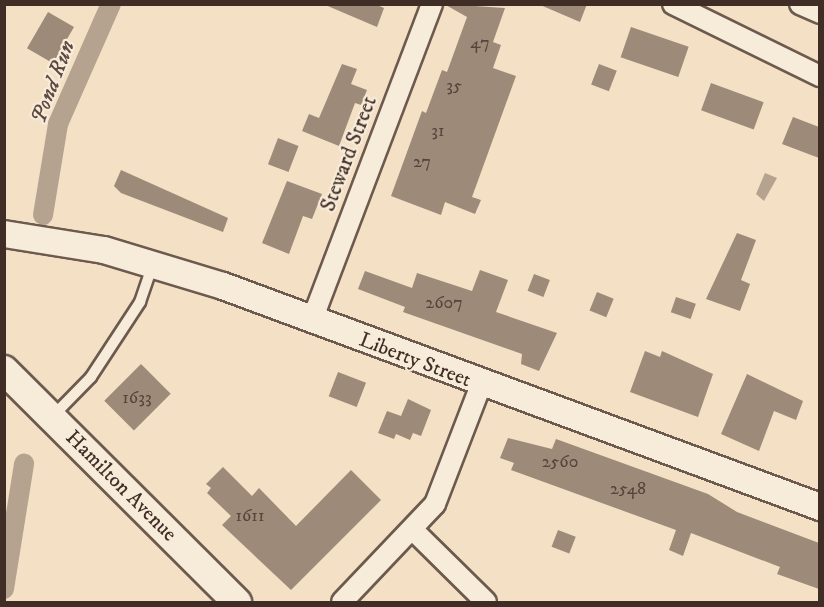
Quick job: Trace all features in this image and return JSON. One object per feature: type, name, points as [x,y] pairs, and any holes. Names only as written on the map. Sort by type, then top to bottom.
[{"type":"main road","name":"Hamilton Avenue","points":[[4,370],[237,603]]},
{"type":"street","name":"Steward Street","points":[[312,320],[432,4]]},
{"type":"street","points":[[672,4],[819,76]]},
{"type":"street","points":[[800,4],[819,14]]},
{"type":"street","name":"Liberty Street","points":[[4,234],[59,240],[153,263],[819,507]]},
{"type":"street","points":[[342,603],[414,531],[448,481],[481,385]]},
{"type":"street","points":[[414,531],[486,603]]},
{"type":"lane","points":[[52,417],[91,377],[140,302],[153,263]]},
{"type":"shaded area","points":[[765,173],[777,178],[764,201],[756,194]]},
{"type":"building","points":[[323,4],[375,4],[384,8],[377,27]]},
{"type":"building","points":[[444,4],[505,8],[493,42],[501,45],[493,68],[516,76],[472,197],[481,200],[475,214],[445,202],[441,215],[391,196],[422,111],[426,113],[442,70],[447,72],[467,17]]},
{"type":"building","points":[[538,4],[587,4],[580,22]]},
{"type":"building","points":[[48,12],[74,27],[53,63],[27,48]]},
{"type":"building","points":[[631,27],[689,47],[678,77],[621,57]]},
{"type":"building","points":[[342,64],[357,69],[351,84],[367,90],[361,105],[355,103],[339,146],[302,131],[309,114],[319,118]]},
{"type":"building","points":[[599,64],[617,71],[609,91],[591,85]]},
{"type":"building","points":[[711,83],[764,102],[754,129],[701,110]]},
{"type":"building","points":[[793,117],[819,127],[819,158],[782,144]]},
{"type":"building","points":[[278,138],[299,146],[289,172],[268,164]]},
{"type":"building","points":[[121,170],[228,218],[223,232],[121,193],[114,186]]},
{"type":"building","points":[[287,181],[322,194],[312,219],[303,216],[289,254],[262,243]]},
{"type":"building","points":[[737,233],[756,240],[741,280],[750,284],[740,311],[706,299]]},
{"type":"building","points":[[480,270],[508,280],[496,312],[557,333],[539,371],[521,364],[522,354],[403,312],[405,307],[358,289],[365,271],[412,288],[417,273],[472,291]]},
{"type":"building","points":[[534,274],[550,280],[543,297],[528,291]]},
{"type":"building","points":[[597,292],[614,299],[606,317],[590,311]]},
{"type":"building","points":[[676,297],[696,304],[691,319],[671,312]]},
{"type":"building","points":[[645,351],[660,357],[662,351],[713,374],[698,417],[630,392]]},
{"type":"building","points":[[141,364],[171,394],[134,430],[104,401]]},
{"type":"building","points":[[338,372],[366,383],[357,407],[329,396]]},
{"type":"building","points":[[747,374],[803,401],[796,420],[774,411],[759,451],[721,434]]},
{"type":"building","points":[[408,399],[431,410],[421,436],[413,433],[410,440],[396,434],[394,439],[378,433],[387,411],[401,416]]},
{"type":"building","points":[[508,438],[552,449],[556,439],[708,494],[737,512],[819,543],[819,589],[777,574],[780,567],[691,533],[683,556],[669,550],[676,530],[511,470],[514,463],[500,458]]},
{"type":"building","points":[[223,467],[252,496],[259,488],[296,526],[351,470],[381,500],[291,590],[222,525],[231,516],[207,493],[211,488],[206,484]]},
{"type":"building","points":[[558,530],[576,537],[569,554],[552,547]]},
{"type":"waterway","name":"Pond Run","points":[[43,215],[58,124],[111,4]]},
{"type":"waterway","name":"Pond Run","points":[[4,589],[24,464]]}]
